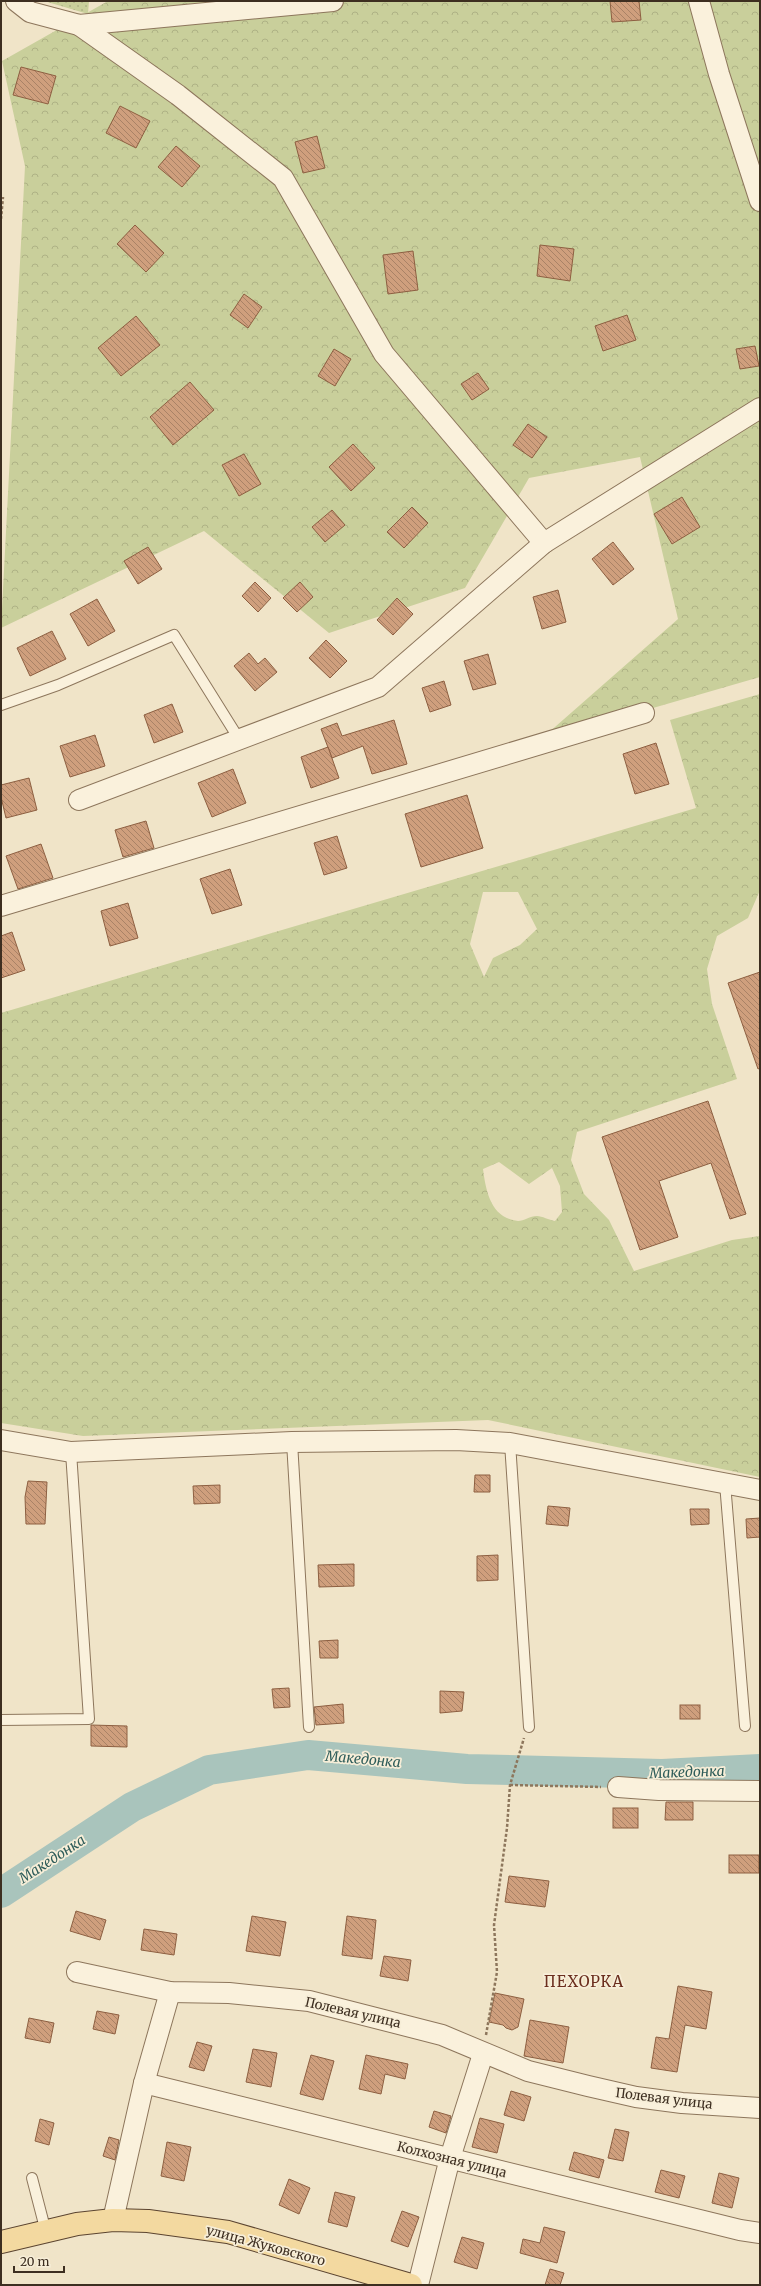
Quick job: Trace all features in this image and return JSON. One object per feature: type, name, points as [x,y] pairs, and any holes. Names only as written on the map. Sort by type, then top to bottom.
[{"type":"main road","name":"улица Жуковского","points":[[1,2242],[77,2224],[113,2220],[148,2221],[228,2232],[411,2285]]},
{"type":"street","points":[[16,1],[30,12],[79,25],[333,1]]},
{"type":"street","points":[[699,1],[719,74],[760,200]]},
{"type":"street","points":[[79,25],[178,95],[283,178],[384,354],[544,543]]},
{"type":"street","points":[[79,800],[378,687],[544,543],[760,408]]},
{"type":"street","points":[[1,906],[644,714]]},
{"type":"street","points":[[1,1440],[71,1452],[292,1442],[456,1440],[510,1442],[760,1490]]},
{"type":"street","points":[[618,1788],[760,1791]]},
{"type":"street","name":"Полевая улица","points":[[77,1972],[170,1992],[229,1993],[308,2001],[442,2035],[483,2054],[528,2071],[636,2097],[682,2103],[760,2108]]},
{"type":"street","points":[[113,2220],[144,2083],[170,1992]]},
{"type":"street","points":[[418,2285],[450,2158],[483,2054]]},
{"type":"street","name":"Колхозная улица","points":[[144,2083],[740,2230],[760,2233]]},
{"type":"lane","points":[[1,705],[58,684],[174,635],[239,739]]},
{"type":"lane","points":[[292,1442],[309,1727]]},
{"type":"lane","points":[[510,1442],[529,1727]]},
{"type":"lane","points":[[1,1720],[89,1719],[71,1452]]},
{"type":"lane","points":[[726,1483],[745,1726]]},
{"type":"lane","points":[[32,2178],[46,2232]]},
{"type":"path","points":[[1,219],[3,196]]},
{"type":"path","points":[[483,2054],[497,1972],[494,1925],[507,1828],[510,1785],[520,1750]]},
{"type":"path","points":[[510,1785],[618,1788]]},
{"type":"green space","points":[[44,1],[89,1],[88,14]]},
{"type":"green space","points":[[108,1],[760,1],[760,677],[539,741],[678,619],[640,457],[529,478],[465,588],[329,633],[204,531],[1,628],[25,166],[2,61]]},
{"type":"green space","points":[[760,694],[760,890],[748,918],[717,936],[707,969],[712,1004],[737,1079],[577,1132],[571,1160],[584,1194],[609,1220],[634,1271],[732,1240],[760,1236],[760,1477],[488,1420],[83,1436],[1,1423],[1,1013],[696,808],[670,720]],"holes":[[[483,892],[518,892],[537,929],[520,945],[493,958],[484,977],[470,944]],[[499,1162],[529,1184],[552,1168],[560,1186],[562,1212],[555,1221],[537,1216],[518,1221],[509,1219],[496,1209],[488,1195],[483,1169]]]},
{"type":"building","points":[[610,1],[639,1],[641,20],[612,22]]},
{"type":"building","points":[[21,67],[56,76],[48,104],[13,95]]},
{"type":"building","points":[[120,106],[150,121],[136,148],[106,133]]},
{"type":"building","points":[[317,136],[325,168],[303,173],[295,142]]},
{"type":"building","points":[[176,146],[200,166],[182,187],[158,167]]},
{"type":"building","points":[[135,225],[164,253],[146,272],[117,244]]},
{"type":"building","points":[[540,245],[574,249],[570,281],[537,276]]},
{"type":"building","points":[[413,251],[418,290],[388,294],[383,255]]},
{"type":"building","points":[[244,294],[262,307],[248,328],[230,315]]},
{"type":"building","points":[[627,315],[636,340],[603,351],[595,326]]},
{"type":"building","points":[[136,316],[160,345],[121,376],[98,348]]},
{"type":"building","points":[[755,346],[759,366],[740,369],[736,349]]},
{"type":"building","points":[[334,349],[351,359],[335,386],[318,376]]},
{"type":"building","points":[[478,373],[489,389],[472,400],[461,384]]},
{"type":"building","points":[[190,382],[214,410],[173,445],[150,417]]},
{"type":"building","points":[[528,424],[547,437],[532,458],[513,445]]},
{"type":"building","points":[[353,444],[375,468],[351,491],[329,467]]},
{"type":"building","points":[[244,454],[261,484],[239,496],[222,465]]},
{"type":"building","points":[[682,497],[700,527],[672,544],[654,514]]},
{"type":"building","points":[[412,507],[428,523],[404,548],[387,532]]},
{"type":"building","points":[[332,510],[345,525],[325,542],[312,527]]},
{"type":"building","points":[[613,542],[634,569],[613,585],[592,559]]},
{"type":"building","points":[[148,547],[162,569],[138,584],[124,561]]},
{"type":"building","points":[[255,582],[271,598],[258,612],[242,596]]},
{"type":"building","points":[[300,582],[313,597],[297,612],[283,598]]},
{"type":"building","points":[[558,590],[566,622],[542,629],[533,597]]},
{"type":"building","points":[[397,598],[413,614],[393,635],[377,620]]},
{"type":"building","points":[[97,599],[115,631],[88,646],[70,614]]},
{"type":"building","points":[[52,631],[66,659],[30,676],[17,648]]},
{"type":"building","points":[[326,640],[347,661],[330,678],[309,658]]},
{"type":"building","points":[[249,653],[258,664],[265,658],[277,672],[255,691],[234,666]]},
{"type":"building","points":[[488,654],[496,684],[473,690],[464,661]]},
{"type":"building","points":[[444,681],[451,705],[430,712],[422,688]]},
{"type":"building","points":[[172,704],[183,732],[154,743],[144,715]]},
{"type":"building","points":[[394,720],[407,764],[372,774],[363,746],[332,758],[321,729],[337,723],[342,736]]},
{"type":"building","points":[[95,735],[105,766],[70,777],[60,746]]},
{"type":"building","points":[[656,743],[669,784],[635,794],[623,754]]},
{"type":"building","points":[[328,747],[339,778],[311,788],[301,757]]},
{"type":"building","points":[[233,769],[246,803],[212,817],[198,783]]},
{"type":"building","points":[[29,778],[37,810],[6,818],[1,797],[1,785]]},
{"type":"building","points":[[467,795],[483,848],[421,867],[405,814]]},
{"type":"building","points":[[146,821],[154,848],[123,857],[115,830]]},
{"type":"building","points":[[337,836],[347,868],[324,875],[314,843]]},
{"type":"building","points":[[41,844],[53,878],[18,889],[6,856]]},
{"type":"building","points":[[230,869],[242,905],[212,914],[200,879]]},
{"type":"building","points":[[128,903],[138,938],[110,946],[101,911]]},
{"type":"building","points":[[12,932],[25,970],[1,978],[1,936]]},
{"type":"building","points":[[760,972],[760,1068],[758,1069],[728,983]]},
{"type":"building","points":[[708,1101],[746,1214],[730,1219],[711,1163],[659,1181],[678,1237],[640,1250],[602,1137]]},
{"type":"building","points":[[475,1475],[490,1475],[490,1492],[474,1492]]},
{"type":"building","points":[[28,1481],[47,1482],[45,1524],[26,1524],[25,1497]]},
{"type":"building","points":[[220,1485],[220,1503],[194,1504],[193,1486]]},
{"type":"building","points":[[548,1506],[570,1508],[568,1526],[546,1524]]},
{"type":"building","points":[[690,1509],[709,1509],[709,1524],[691,1525]]},
{"type":"building","points":[[760,1518],[760,1537],[747,1538],[746,1519]]},
{"type":"building","points":[[498,1555],[498,1580],[477,1581],[477,1556]]},
{"type":"building","points":[[354,1564],[354,1586],[319,1587],[318,1565]]},
{"type":"building","points":[[338,1640],[338,1658],[320,1658],[319,1641]]},
{"type":"building","points":[[289,1688],[290,1707],[274,1708],[272,1689]]},
{"type":"building","points":[[440,1691],[464,1692],[462,1711],[440,1713]]},
{"type":"building","points":[[343,1704],[344,1723],[316,1725],[314,1707]]},
{"type":"building","points":[[680,1705],[700,1705],[700,1719],[680,1719]]},
{"type":"building","points":[[91,1725],[127,1726],[127,1747],[91,1746]]},
{"type":"building","points":[[666,1802],[693,1802],[693,1820],[665,1820]]},
{"type":"building","points":[[613,1808],[638,1808],[638,1828],[613,1828]]},
{"type":"building","points":[[729,1855],[759,1855],[759,1873],[729,1873]]},
{"type":"building","points":[[509,1876],[549,1881],[545,1907],[505,1902]]},
{"type":"building","points":[[76,1911],[106,1920],[100,1940],[70,1931]]},
{"type":"building","points":[[252,1916],[286,1922],[280,1956],[246,1951]]},
{"type":"building","points":[[347,1916],[376,1920],[372,1959],[342,1955]]},
{"type":"building","points":[[144,1929],[177,1934],[174,1955],[141,1950]]},
{"type":"building","points":[[384,1956],[411,1960],[408,1981],[380,1976]]},
{"type":"building","points":[[678,1986],[712,1992],[706,2029],[685,2025],[677,2072],[651,2068],[656,2037],[669,2039]]},
{"type":"building","points":[[495,1993],[524,1999],[518,2027],[512,2030],[503,2025],[489,2022]]},
{"type":"building","points":[[97,2011],[119,2015],[115,2034],[93,2029]]},
{"type":"building","points":[[29,2018],[54,2023],[50,2043],[25,2038]]},
{"type":"building","points":[[530,2020],[569,2027],[563,2063],[524,2056]]},
{"type":"building","points":[[197,2042],[212,2046],[204,2071],[189,2067]]},
{"type":"building","points":[[253,2049],[277,2053],[271,2087],[246,2082]]},
{"type":"building","points":[[311,2055],[334,2061],[323,2100],[300,2094]]},
{"type":"building","points":[[366,2055],[408,2064],[405,2079],[385,2074],[381,2094],[359,2089]]},
{"type":"building","points":[[511,2091],[531,2097],[524,2121],[504,2115]]},
{"type":"building","points":[[434,2111],[451,2116],[446,2133],[429,2127]]},
{"type":"building","points":[[480,2118],[504,2124],[497,2153],[472,2147]]},
{"type":"building","points":[[40,2119],[54,2123],[49,2145],[35,2141]]},
{"type":"building","points":[[615,2129],[629,2132],[623,2161],[608,2158]]},
{"type":"building","points":[[109,2137],[119,2140],[115,2160],[103,2156]]},
{"type":"building","points":[[167,2142],[191,2147],[184,2181],[161,2176]]},
{"type":"building","points":[[574,2152],[604,2160],[599,2178],[569,2170]]},
{"type":"building","points":[[661,2170],[685,2176],[679,2198],[655,2192]]},
{"type":"building","points":[[719,2173],[739,2178],[732,2208],[712,2203]]},
{"type":"building","points":[[289,2179],[310,2188],[299,2214],[279,2205]]},
{"type":"building","points":[[335,2192],[355,2197],[347,2227],[328,2222]]},
{"type":"building","points":[[402,2211],[419,2217],[408,2247],[391,2241]]},
{"type":"building","points":[[544,2227],[565,2232],[557,2263],[520,2253],[523,2239],[540,2243]]},
{"type":"building","points":[[462,2237],[484,2243],[477,2269],[454,2262]]},
{"type":"building","points":[[550,2269],[564,2273],[560,2285],[545,2285]]},
{"type":"waterway","name":"Македонка","points":[[1,1893],[132,1807],[209,1770],[308,1755],[467,1769],[662,1774],[760,1769]]},
{"type":"district","name":"ПЕХОРКА","points":[[584,1982]]}]
